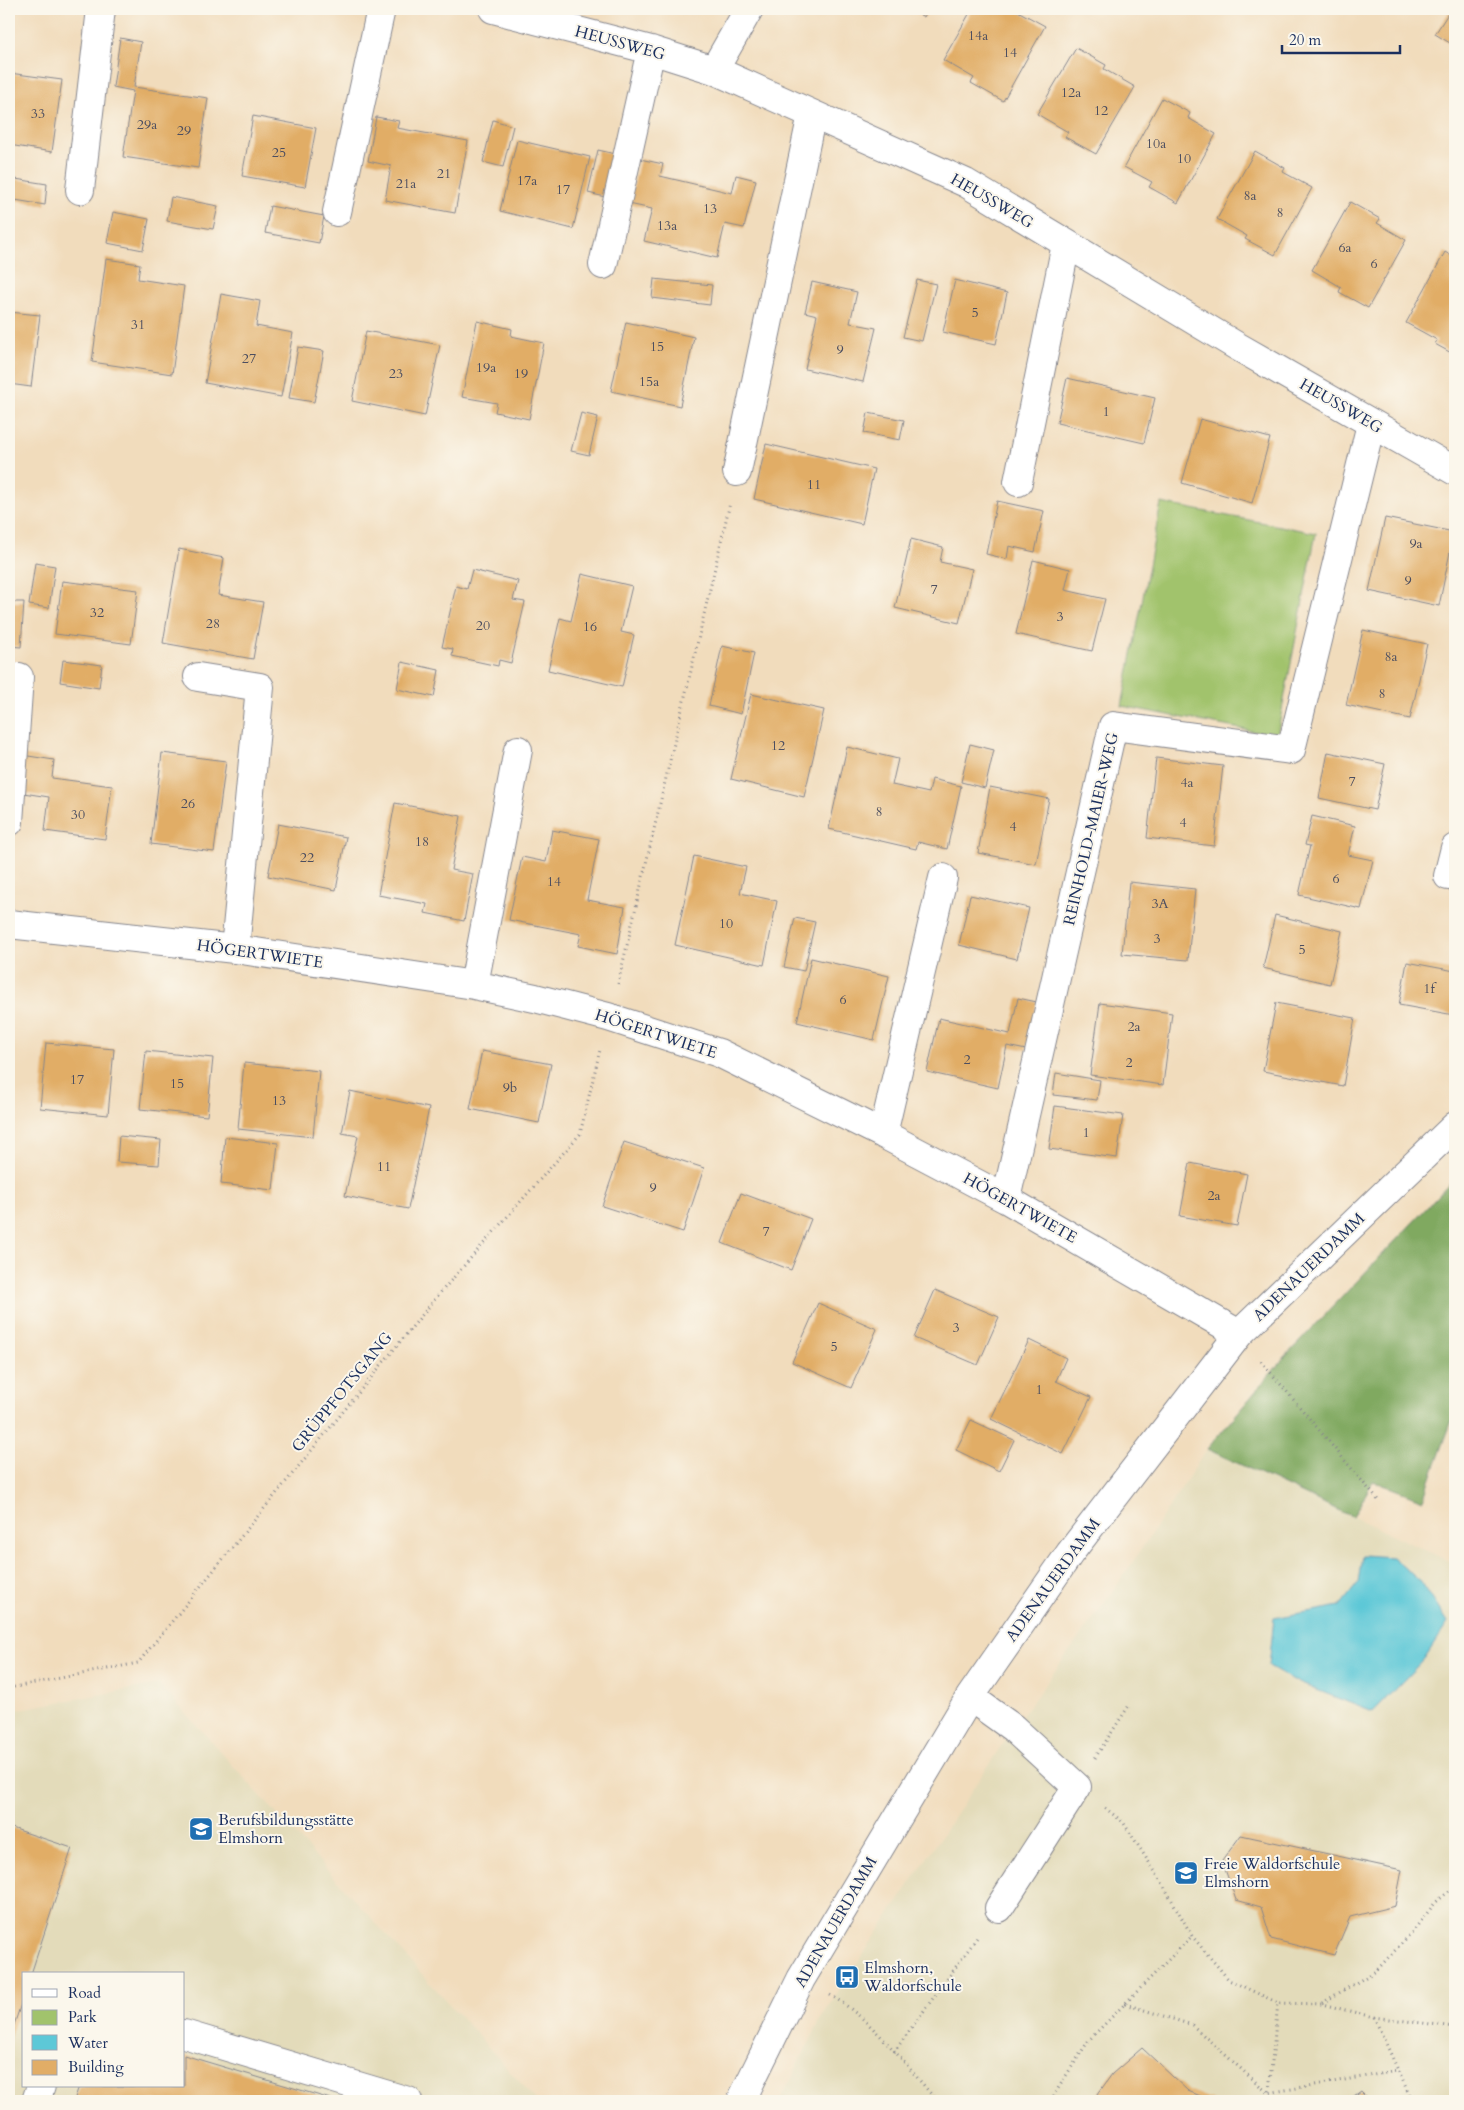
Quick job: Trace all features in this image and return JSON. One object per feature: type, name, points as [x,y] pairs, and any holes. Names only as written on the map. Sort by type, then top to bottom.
[{"type":"street","points":[[80,190],[101,9]]},
{"type":"street","points":[[337,212],[381,9]]},
{"type":"street","name":"HEUSSWEG","points":[[493,9],[651,50],[714,70],[966,183],[1371,424],[1455,471]]},
{"type":"street","points":[[714,70],[749,9]]},
{"type":"street","points":[[603,265],[651,50]]},
{"type":"street","points":[[737,472],[812,114]]},
{"type":"street","points":[[1018,482],[1066,244]]},
{"type":"street","name":"REINHOLD-MAIER-WEG","points":[[1006,1199],[1113,726],[1291,750],[1371,424]]},
{"type":"street","points":[[9,822],[19,677]]},
{"type":"street","points":[[198,677],[260,686],[235,949]]},
{"type":"street","points":[[474,985],[518,750]]},
{"type":"street","points":[[1448,876],[1455,848]]},
{"type":"street","points":[[883,1134],[943,878]]},
{"type":"street","name":"HÖGERTWIETE","points":[[9,924],[235,949],[474,985],[535,998],[608,1017],[719,1053],[883,1134],[1006,1199],[1239,1334]]},
{"type":"street","name":"ADENAUERDAMM","points":[[741,2101],[801,1979],[970,1697],[1070,1554],[1239,1334],[1455,1126]]},
{"type":"street","points":[[970,1697],[1013,1728],[1078,1787],[999,1908]]},
{"type":"street","points":[[185,2034],[408,2101]]},
{"type":"street","points":[[36,2101],[40,2088]]},
{"type":"path","name":"GRÜPPFOTSGANG","points":[[9,1688],[138,1663],[440,1293],[580,1134],[608,1017],[624,962],[737,472]]},
{"type":"path","points":[[1239,1334],[1378,1500]]},
{"type":"path","points":[[1130,1704],[1078,1787],[1123,1822],[1192,1936],[1229,1980],[1278,2003],[1322,2004],[1373,2017],[1455,2027]]},
{"type":"path","points":[[1322,2004],[1376,1971],[1413,1931],[1434,1903],[1455,1886]]},
{"type":"path","points":[[894,2052],[999,1908]]},
{"type":"path","points":[[1050,2101],[1089,2040],[1192,1936]]},
{"type":"path","points":[[801,1979],[848,2006],[894,2052],[937,2101]]},
{"type":"path","points":[[1268,2101],[1278,2003]]},
{"type":"path","points":[[1126,2004],[1192,2025],[1268,2094]]},
{"type":"path","points":[[1373,2017],[1412,2101]]},
{"type":"path","points":[[1268,2094],[1397,2071]]},
{"type":"shaded area","name":"Freie Waldorfschule Elmshorn","points":[[1207,1449],[1455,1564],[1455,2101],[780,2101],[822,2017],[1013,1728],[1117,1586]]},
{"type":"shaded area","name":"Berufsbildungsstätte Elmshorn","points":[[159,1684],[537,2101],[9,2101],[9,1711]]},
{"type":"green space","points":[[1161,503],[1316,533],[1277,736],[1122,706]]},
{"type":"green space","points":[[1455,1178],[1455,1412],[1423,1500],[1373,1481],[1353,1517],[1207,1449],[1283,1359]]},
{"type":"water","points":[[1362,1555],[1392,1557],[1422,1583],[1448,1623],[1424,1659],[1373,1712],[1299,1683],[1269,1666],[1274,1618],[1340,1606],[1358,1583]]},
{"type":"building","points":[[909,9],[929,9],[924,17]]},
{"type":"building","points":[[972,9],[1014,9],[1045,26],[1003,101],[971,83],[974,78],[943,60]]},
{"type":"building","points":[[1451,9],[1455,9],[1455,46],[1435,34]]},
{"type":"building","points":[[120,38],[141,42],[134,87],[208,98],[198,168],[123,157],[133,91],[113,87]]},
{"type":"building","points":[[1076,48],[1106,65],[1104,69],[1135,87],[1096,154],[1065,137],[1068,132],[1037,114]]},
{"type":"building","points":[[9,73],[62,80],[52,152],[9,145]]},
{"type":"building","points":[[1162,98],[1190,113],[1188,118],[1216,134],[1178,203],[1149,187],[1152,182],[1124,167]]},
{"type":"building","points":[[253,116],[316,128],[305,187],[242,176]]},
{"type":"building","points":[[376,117],[399,121],[397,128],[468,141],[455,213],[385,200],[391,166],[368,161]]},
{"type":"building","points":[[493,120],[513,126],[503,167],[483,162]]},
{"type":"building","points":[[517,140],[590,157],[573,229],[500,211]]},
{"type":"building","points":[[598,150],[624,156],[614,199],[588,193]]},
{"type":"building","points":[[1255,151],[1285,168],[1283,172],[1312,188],[1275,255],[1245,239],[1247,236],[1217,219]]},
{"type":"building","points":[[640,159],[663,164],[660,176],[732,193],[736,175],[756,180],[744,228],[725,224],[717,258],[644,241],[652,209],[629,204]]},
{"type":"building","points":[[9,178],[47,184],[45,205],[9,199]]},
{"type":"building","points":[[171,197],[218,206],[213,229],[167,221]]},
{"type":"building","points":[[1350,202],[1380,219],[1377,223],[1406,240],[1368,308],[1339,292],[1341,287],[1312,270]]},
{"type":"building","points":[[270,206],[324,216],[319,243],[265,233]]},
{"type":"building","points":[[113,212],[149,219],[143,250],[107,243]]},
{"type":"building","points":[[1445,252],[1455,258],[1455,355],[1435,344],[1437,340],[1406,323]]},
{"type":"building","points":[[106,259],[140,264],[138,279],[184,286],[172,374],[92,362]]},
{"type":"building","points":[[654,279],[712,285],[710,305],[652,298]]},
{"type":"building","points":[[917,280],[936,284],[922,341],[903,337]]},
{"type":"building","points":[[955,280],[1007,293],[996,344],[943,332]]},
{"type":"building","points":[[812,282],[857,292],[850,323],[876,328],[863,382],[805,369],[817,315],[805,312]]},
{"type":"building","points":[[221,294],[260,301],[256,326],[293,333],[281,397],[205,383]]},
{"type":"building","points":[[9,312],[40,315],[31,387],[9,384]]},
{"type":"building","points":[[477,321],[512,329],[511,336],[544,343],[529,419],[495,412],[497,403],[462,397]]},
{"type":"building","points":[[626,322],[694,337],[680,406],[611,391]]},
{"type":"building","points":[[366,331],[440,345],[425,416],[352,401]]},
{"type":"building","points":[[298,347],[324,351],[314,402],[289,398]]},
{"type":"building","points":[[1067,378],[1155,398],[1144,443],[1057,423]]},
{"type":"building","points":[[581,413],[598,417],[589,455],[571,451]]},
{"type":"building","points":[[868,413],[904,420],[900,440],[864,433]]},
{"type":"building","points":[[1200,419],[1270,438],[1252,503],[1182,483]]},
{"type":"building","points":[[766,444],[874,469],[862,524],[754,499]]},
{"type":"building","points":[[997,501],[1044,511],[1035,552],[1009,546],[1007,559],[986,554]]},
{"type":"building","points":[[1385,518],[1454,532],[1439,606],[1369,591]]},
{"type":"building","points":[[911,539],[943,547],[940,562],[972,569],[959,623],[895,608]]},
{"type":"building","points":[[179,549],[224,558],[218,595],[263,602],[253,659],[163,643]]},
{"type":"building","points":[[1033,560],[1070,569],[1065,590],[1105,599],[1092,651],[1016,634]]},
{"type":"building","points":[[35,563],[55,566],[49,608],[29,605]]},
{"type":"building","points":[[472,570],[518,581],[513,600],[525,602],[511,663],[499,660],[498,666],[452,656],[453,649],[442,647],[456,586],[467,589]]},
{"type":"building","points":[[582,574],[632,586],[621,632],[634,635],[622,687],[548,670],[560,618],[571,621]]},
{"type":"building","points":[[62,581],[138,590],[131,644],[55,634]]},
{"type":"building","points":[[9,602],[24,602],[21,647],[9,646]]},
{"type":"building","points":[[1363,630],[1427,644],[1410,719],[1346,705]]},
{"type":"building","points":[[722,646],[754,653],[741,714],[709,706]]},
{"type":"building","points":[[63,660],[102,665],[99,688],[60,682]]},
{"type":"building","points":[[402,662],[439,670],[434,697],[397,689]]},
{"type":"building","points":[[751,694],[824,710],[804,797],[731,779]]},
{"type":"building","points":[[970,744],[994,750],[985,788],[961,782]]},
{"type":"building","points":[[847,747],[898,759],[892,785],[929,793],[932,779],[961,786],[947,849],[918,842],[916,849],[829,829]]},
{"type":"building","points":[[1328,752],[1385,764],[1375,810],[1319,798]]},
{"type":"building","points":[[162,753],[226,761],[214,852],[151,844]]},
{"type":"building","points":[[22,755],[54,760],[52,778],[112,786],[105,839],[45,831],[49,797],[17,792]]},
{"type":"building","points":[[1156,758],[1223,766],[1214,846],[1147,838]]},
{"type":"building","points":[[990,787],[1049,799],[1036,864],[978,853]]},
{"type":"building","points":[[395,803],[461,816],[451,870],[473,874],[464,921],[425,913],[427,904],[378,895]]},
{"type":"building","points":[[1312,816],[1355,826],[1348,855],[1373,860],[1361,909],[1299,895],[1310,846],[1305,845]]},
{"type":"building","points":[[278,824],[346,837],[336,890],[268,876]]},
{"type":"building","points":[[552,830],[599,839],[587,900],[625,907],[617,954],[578,946],[581,934],[509,920],[522,857],[546,862]]},
{"type":"building","points":[[694,856],[746,867],[740,893],[777,901],[764,965],[675,945]]},
{"type":"building","points":[[1129,882],[1195,889],[1188,960],[1122,954]]},
{"type":"building","points":[[970,895],[1029,908],[1017,959],[959,945]]},
{"type":"building","points":[[1275,915],[1342,931],[1330,984],[1263,968]]},
{"type":"building","points":[[795,918],[815,922],[804,971],[784,967]]},
{"type":"building","points":[[811,958],[889,976],[874,1040],[797,1022]]},
{"type":"building","points":[[1407,962],[1455,971],[1454,1015],[1399,1005]]},
{"type":"building","points":[[1018,998],[1037,1002],[1026,1050],[1007,1046],[998,1088],[927,1072],[939,1018],[1010,1034]]},
{"type":"building","points":[[1100,1003],[1172,1013],[1163,1085],[1090,1075]]},
{"type":"building","points":[[1276,1003],[1355,1018],[1343,1086],[1263,1071]]},
{"type":"building","points":[[46,1043],[114,1049],[108,1115],[40,1108]]},
{"type":"building","points":[[9,1047],[13,1047],[10,1073],[9,1073]]},
{"type":"building","points":[[146,1051],[213,1058],[207,1116],[140,1109]]},
{"type":"building","points":[[482,1051],[551,1064],[539,1123],[470,1109]]},
{"type":"building","points":[[244,1063],[319,1071],[313,1137],[238,1129]]},
{"type":"building","points":[[1056,1073],[1100,1080],[1097,1100],[1053,1095]]},
{"type":"building","points":[[350,1091],[429,1108],[408,1209],[345,1196],[358,1136],[342,1133]]},
{"type":"building","points":[[1055,1106],[1123,1115],[1117,1158],[1049,1149]]},
{"type":"building","points":[[119,1136],[161,1140],[159,1165],[117,1162]]},
{"type":"building","points":[[225,1137],[278,1143],[273,1190],[221,1184]]},
{"type":"building","points":[[624,1142],[704,1168],[683,1232],[602,1206]]},
{"type":"building","points":[[1190,1163],[1247,1174],[1237,1226],[1180,1216]]},
{"type":"building","points":[[741,1193],[811,1219],[791,1270],[722,1243]]},
{"type":"building","points":[[935,1290],[999,1317],[978,1365],[914,1338]]},
{"type":"building","points":[[818,1303],[877,1329],[851,1388],[792,1362]]},
{"type":"building","points":[[1029,1340],[1066,1358],[1056,1381],[1091,1397],[1063,1454],[991,1419]]},
{"type":"building","points":[[971,1420],[1014,1440],[999,1471],[956,1450]]},
{"type":"building","points":[[9,1827],[72,1848],[32,1972],[22,1972],[22,2001],[9,2040]]},
{"type":"building","points":[[1241,1835],[1402,1870],[1395,1906],[1350,1917],[1334,1955],[1271,1939],[1261,1907],[1236,1900],[1222,1861]]},
{"type":"building","points":[[1142,2048],[1188,2091],[1213,2101],[1093,2101],[1112,2074]]},
{"type":"building","points":[[185,2055],[337,2101],[74,2101],[78,2088],[185,2088]]},
{"type":"building","points":[[1361,2091],[1371,2101],[1347,2101]]},
{"type":"place","name":"Berufsbildungsstätte Elmshorn","points":[[201,1829]]},
{"type":"place","name":"Freie Waldorfschule Elmshorn","points":[[1186,1873]]},
{"type":"place","name":"Elmshorn, Waldorfschule","points":[[847,1977]]}]
